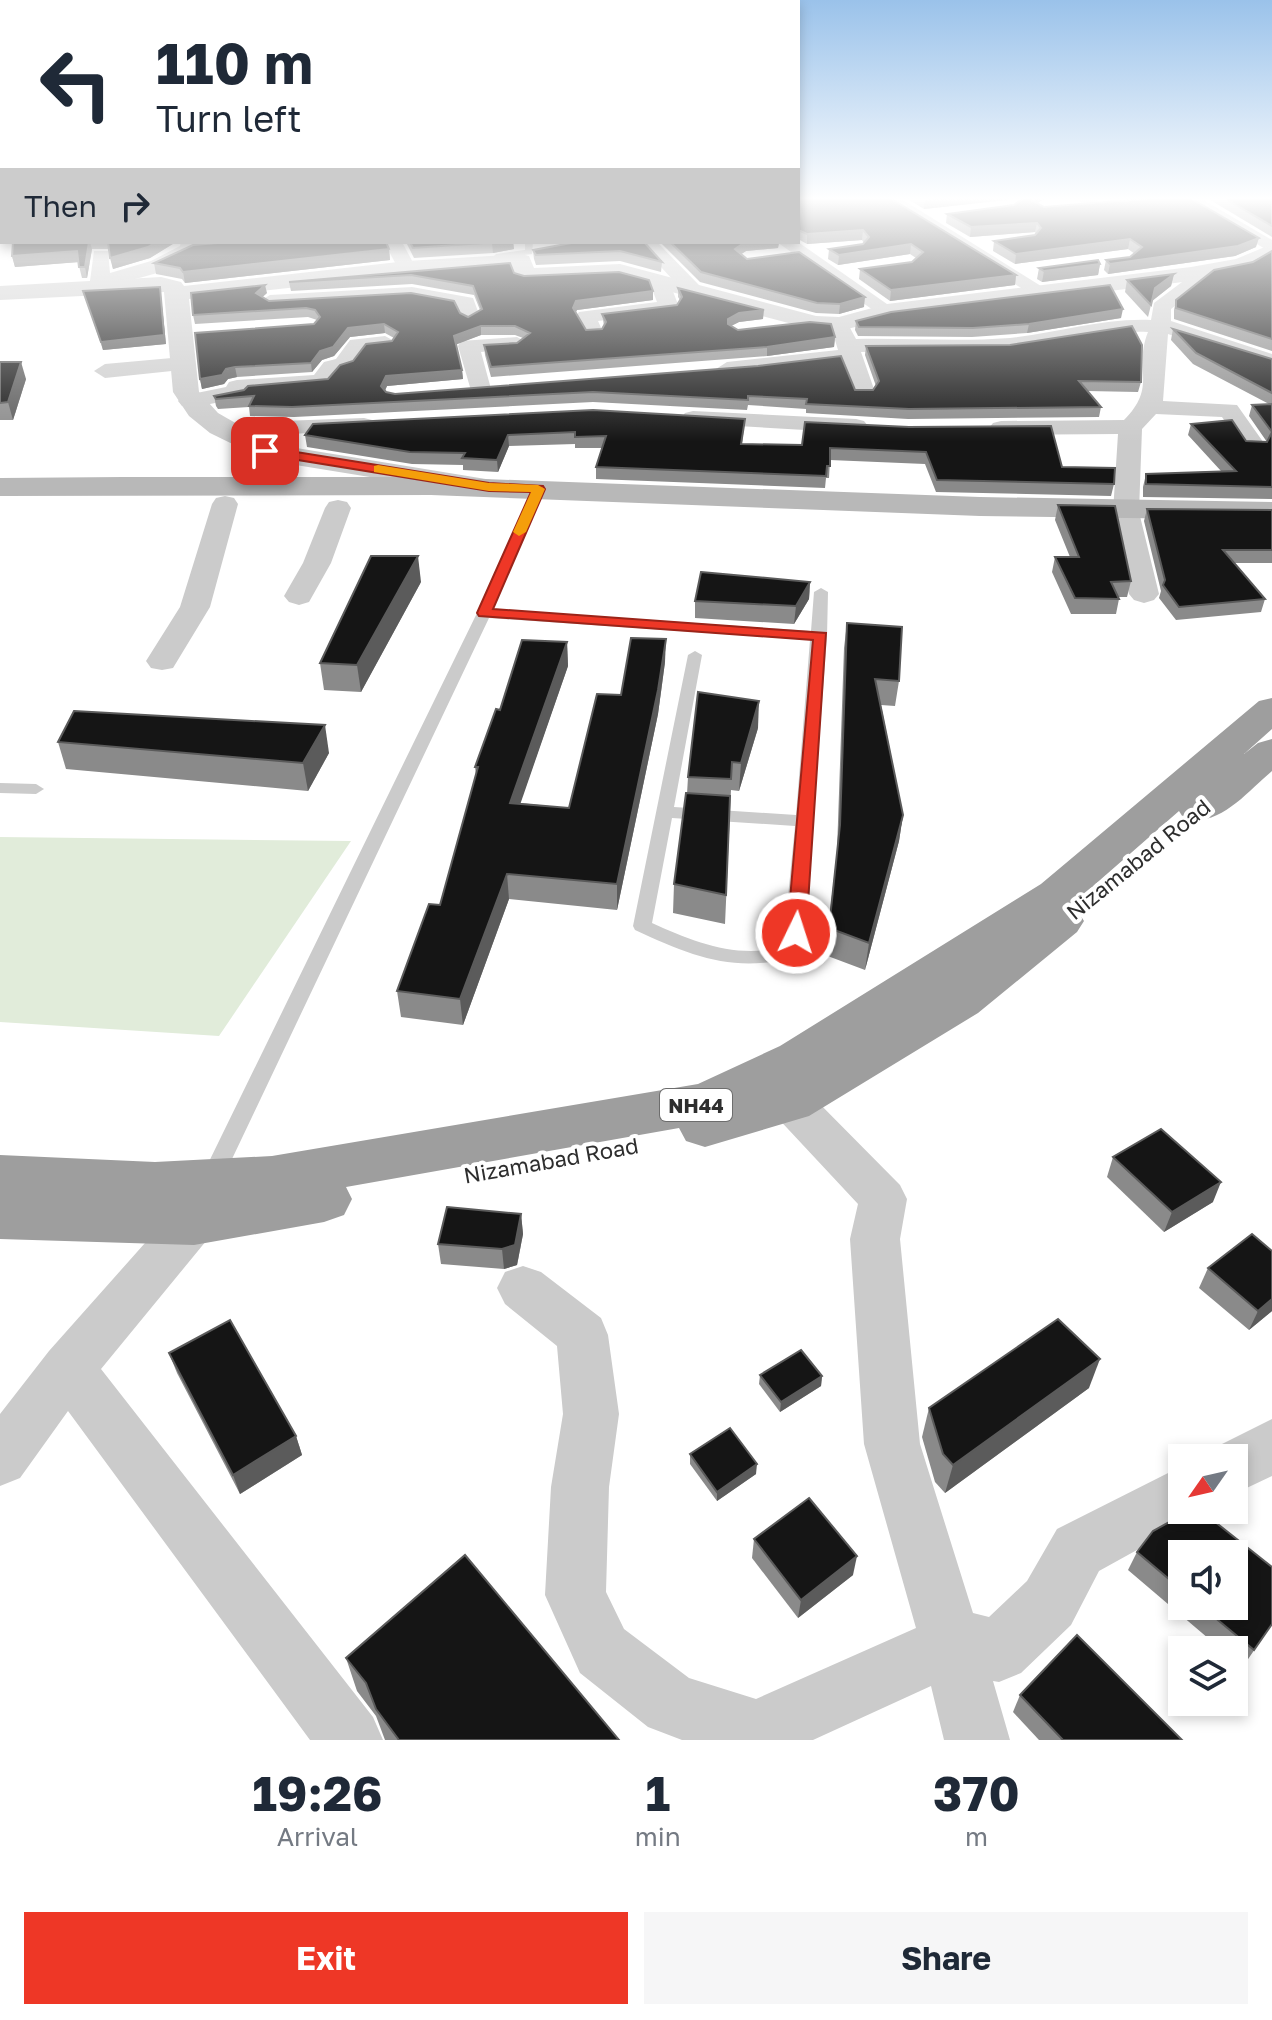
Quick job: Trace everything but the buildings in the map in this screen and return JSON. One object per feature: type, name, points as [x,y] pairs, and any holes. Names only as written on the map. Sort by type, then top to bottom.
[{"type":"highway","name":"NH44","points":[[0,1177],[155,1185],[203,1200],[272,1178],[707,1103],[798,1059],[1057,894],[1272,709]]},
{"type":"highway","name":"Nizamabad Road","points":[[0,1216],[203,1200],[648,1142],[790,1102],[961,1001],[1272,751]]},
{"type":"main road","points":[[0,487],[489,487],[931,507],[1126,512],[1272,511]]},
{"type":"street","points":[[177,294],[325,279]]},
{"type":"street","points":[[652,279],[815,323]]},
{"type":"street","points":[[683,279],[691,288]]},
{"type":"street","points":[[842,279],[887,311]]},
{"type":"street","points":[[756,330],[815,323],[840,324],[887,311],[1040,280],[1060,279]]},
{"type":"street","points":[[1144,594],[1126,512],[1130,427],[1150,407],[1154,393],[1153,363],[1156,336],[1161,327],[1161,307],[1199,279]]},
{"type":"street","points":[[593,332],[586,316],[669,307],[659,281]]},
{"type":"street","points":[[305,282],[331,303]]},
{"type":"street","points":[[0,293],[161,284],[173,287],[189,334],[183,364],[185,389],[200,412],[227,430],[265,451],[489,487]]},
{"type":"street","points":[[270,301],[331,303],[412,293],[466,302],[470,317]]},
{"type":"street","points":[[1193,333],[1227,320]]},
{"type":"street","points":[[840,324],[864,392]]},
{"type":"street","points":[[705,371],[910,343],[975,345],[1034,341],[1104,326],[1161,327],[1263,344],[1272,361]]},
{"type":"street","points":[[190,401],[237,392],[237,387],[321,381],[332,367],[344,364],[358,345],[385,342]]},
{"type":"street","points":[[480,389],[469,346],[517,343]]},
{"type":"street","points":[[105,371],[183,364]]},
{"type":"street","points":[[452,390],[508,386]]},
{"type":"street","points":[[1150,407],[1229,410],[1254,446]]},
{"type":"street","points":[[672,417],[877,427]]},
{"type":"street","points":[[227,430],[391,424]]},
{"type":"street","points":[[971,429],[1130,427]]},
{"type":"street","points":[[162,661],[195,607],[225,504]]},
{"type":"street","points":[[299,596],[317,563],[338,508]]},
{"type":"street","points":[[790,1102],[883,1199],[875,1239],[892,1444],[952,1644],[977,1740]]},
{"type":"street","points":[[0,1459],[68,1368],[203,1200]]},
{"type":"street","points":[[523,1288],[582,1335],[591,1414],[580,1487],[575,1595],[602,1651],[671,1704],[757,1732],[952,1644],[966,1642],[999,1651],[1049,1603],[1078,1550],[1168,1502]]},
{"type":"street","points":[[68,1368],[350,1740]]},
{"type":"street","points":[[1248,1459],[1272,1446]]},
{"type":"lane","points":[[203,1200],[484,613],[538,489]]},
{"type":"lane","points":[[695,655],[642,926],[679,943],[738,960],[767,960],[792,951],[820,636],[821,592]]},
{"type":"lane","points":[[484,613],[820,636]]},
{"type":"lane","points":[[0,788],[36,789]]},
{"type":"lane","points":[[666,812],[803,821]]},
{"type":"green space","points":[[0,837],[351,841],[219,1036],[0,1022]]},
{"type":"slow traffic","points":[[378,469],[489,487],[538,489],[519,532]]},
{"type":"route","points":[[265,451],[489,487],[538,489],[484,613],[820,636],[796,933]]}]
